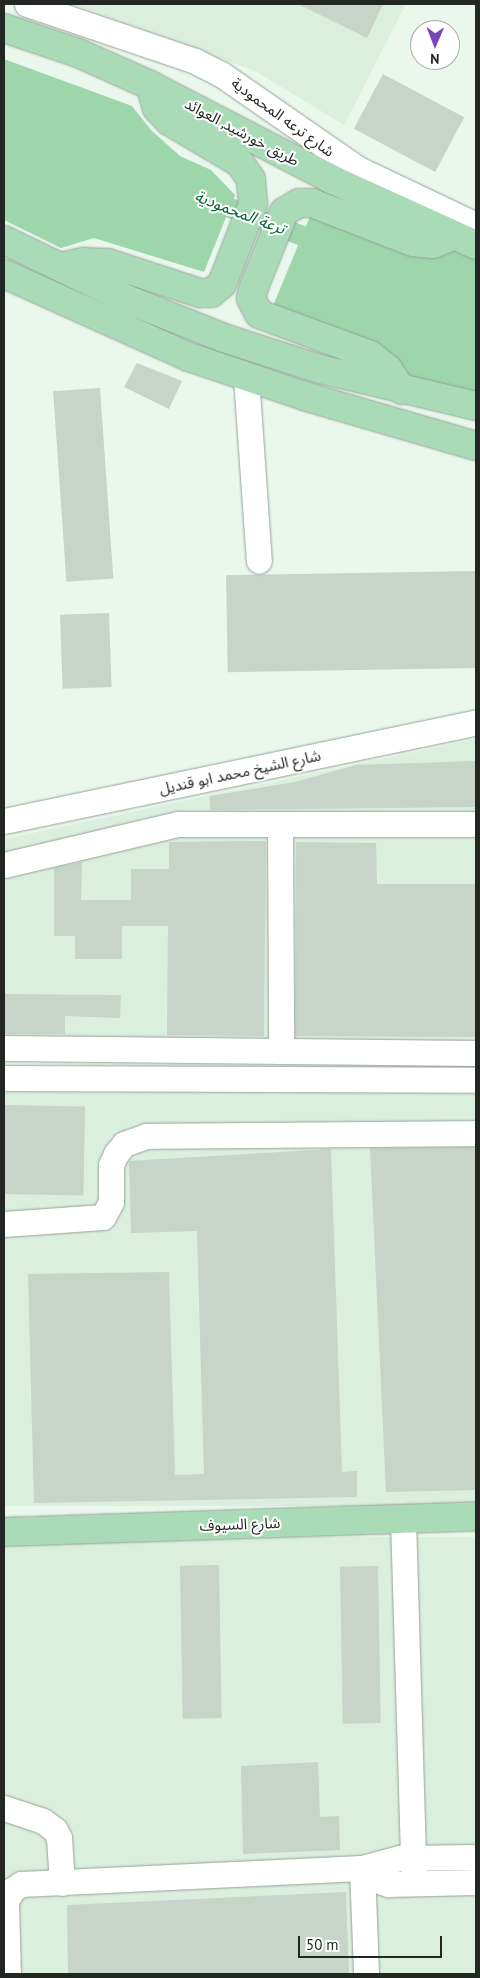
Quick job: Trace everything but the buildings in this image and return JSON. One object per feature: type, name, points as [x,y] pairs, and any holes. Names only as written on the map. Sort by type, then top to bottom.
[{"type":"main road","name":"طريق خورشيد, العوائد","points":[[4,28],[78,53],[150,85],[333,180],[468,235]]},
{"type":"main road","points":[[61,267],[83,262],[108,263],[200,293],[212,293],[222,284],[253,204],[253,187],[246,170],[169,121],[157,108],[150,85]]},
{"type":"main road","points":[[402,390],[388,369],[370,356],[259,314],[251,298],[284,212],[299,203],[312,203],[413,242],[433,244],[468,235]]},
{"type":"main road","points":[[4,240],[224,338],[320,369],[402,390],[476,406]]},
{"type":"main road","points":[[4,274],[125,331],[246,377],[476,446]]},
{"type":"main road","name":"شارع السيوف","points":[[4,1532],[476,1516]]},
{"type":"street","name":"شارع ترعه المحمودية","points":[[27,4],[195,61],[221,74],[358,169],[468,235]]},
{"type":"street","points":[[246,377],[259,561]]},
{"type":"street","name":"شارع الشيخ محمد ابو قنديل","points":[[4,821],[476,722]]},
{"type":"street","points":[[4,865],[178,824],[476,824]]},
{"type":"street","points":[[280,824],[281,1051]]},
{"type":"street","points":[[4,1048],[476,1053]]},
{"type":"street","points":[[4,1078],[476,1080]]},
{"type":"street","points":[[4,1224],[103,1217],[111,1202],[111,1165],[116,1154],[124,1144],[146,1136],[476,1133]]},
{"type":"street","points":[[403,1519],[414,1883]]},
{"type":"street","points":[[4,1808],[43,1821],[55,1830],[59,1838],[62,1883]]},
{"type":"street","points":[[8,1974],[7,1898],[21,1884],[362,1868],[413,1858],[476,1857]]},
{"type":"street","points":[[362,1868],[382,1882],[476,1882]]},
{"type":"street","points":[[362,1868],[366,1974]]},
{"type":"shaded area","points":[[72,4],[406,4],[344,125],[255,71]]},
{"type":"shaded area","points":[[4,59],[132,106],[151,130],[180,156],[211,170],[235,195],[204,272],[94,238],[61,248],[4,220]]},
{"type":"shaded area","points":[[311,214],[417,257],[437,257],[457,248],[476,255],[476,395],[411,380],[273,306]]},
{"type":"shaded area","points":[[476,739],[476,1063],[4,1062],[4,839]]},
{"type":"shaded area","points":[[4,1092],[476,1092],[476,1506],[4,1506]]},
{"type":"shaded area","points":[[4,1537],[476,1537],[476,1974],[4,1974]]},
{"type":"waterway","name":"ترعة المحمودية","points":[[204,198],[326,245]]}]
